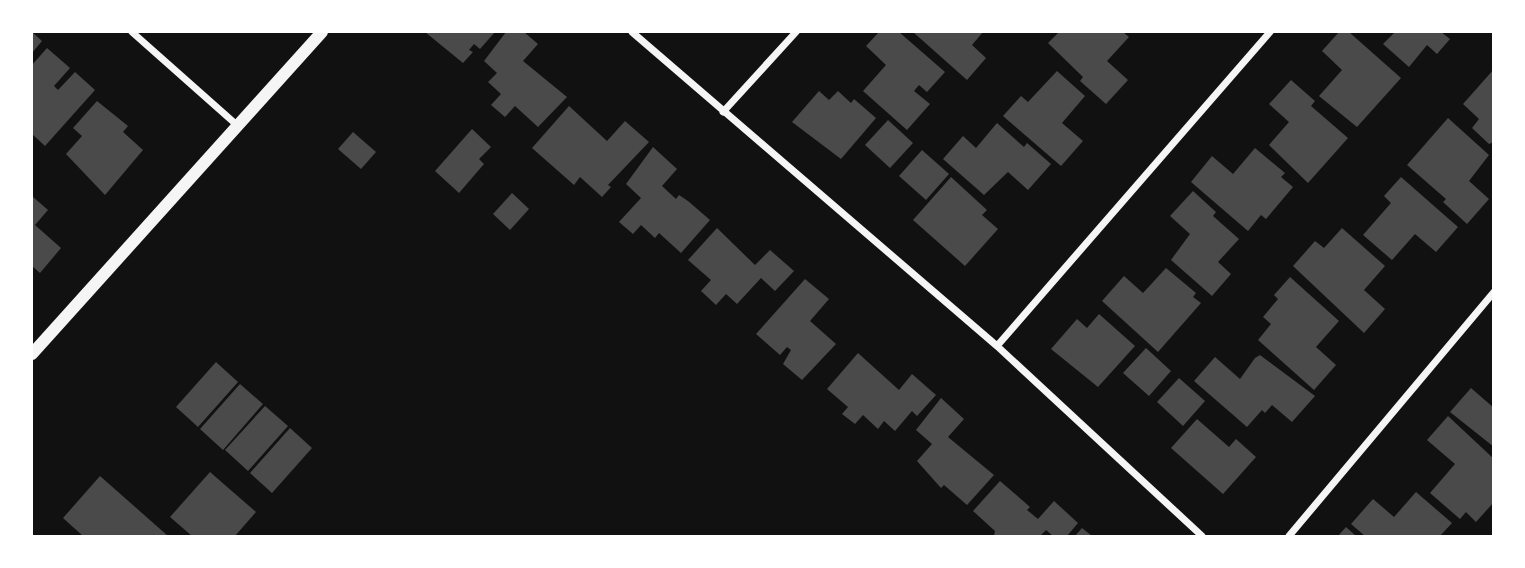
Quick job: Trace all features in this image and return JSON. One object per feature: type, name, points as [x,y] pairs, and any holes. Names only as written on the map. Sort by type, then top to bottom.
[{"type":"street","points":[[132,32],[238,126]]},
{"type":"street","points":[[32,354],[322,32]]},
{"type":"street","points":[[632,32],[997,346],[1202,537]]},
{"type":"street","points":[[723,112],[796,32]]},
{"type":"street","points":[[997,346],[1270,32]]},
{"type":"street","points":[[1289,537],[1493,292]]},
{"type":"building","points":[[32,32],[42,41],[32,53]]},
{"type":"building","points":[[425,32],[495,32],[480,49],[474,44],[469,50],[473,52],[463,63]]},
{"type":"building","points":[[506,32],[524,32],[538,44],[523,61],[567,97],[538,127],[515,106],[505,117],[491,105],[501,94],[488,82],[497,73],[484,61]]},
{"type":"building","points":[[879,32],[899,32],[945,72],[927,92],[919,85],[914,91],[930,104],[907,130],[863,91],[886,65],[866,46]]},
{"type":"building","points":[[913,32],[983,32],[972,45],[986,58],[967,80]]},
{"type":"building","points":[[1059,32],[1123,32],[1129,37],[1107,61],[1128,80],[1106,104],[1080,81],[1083,77],[1048,43]]},
{"type":"building","points":[[1339,32],[1349,32],[1401,78],[1357,127],[1319,96],[1342,70],[1322,51]]},
{"type":"building","points":[[1395,32],[1441,32],[1450,39],[1437,54],[1427,45],[1409,67],[1383,44]]},
{"type":"building","points":[[47,48],[70,68],[54,86],[58,90],[75,72],[95,90],[45,146],[32,134],[32,65]]},
{"type":"building","points":[[1494,69],[1494,142],[1489,144],[1472,128],[1479,119],[1463,104]]},
{"type":"building","points":[[1057,71],[1085,96],[1062,123],[1083,141],[1061,166],[1003,116],[1021,96],[1028,102]]},
{"type":"building","points":[[1291,80],[1315,101],[1311,106],[1348,138],[1308,183],[1269,145],[1289,122],[1269,104]]},
{"type":"building","points":[[819,91],[829,100],[838,91],[851,103],[854,99],[876,118],[841,159],[792,122]]},
{"type":"building","points":[[97,101],[128,126],[123,132],[143,150],[105,195],[66,154],[82,136],[73,128]]},
{"type":"building","points":[[569,106],[607,141],[625,121],[649,142],[608,185],[611,187],[602,197],[580,177],[574,185],[532,148]]},
{"type":"building","points":[[1448,118],[1489,155],[1469,181],[1489,199],[1467,224],[1443,202],[1446,199],[1407,165]]},
{"type":"building","points":[[888,120],[913,143],[890,168],[865,145]]},
{"type":"building","points":[[997,123],[1024,147],[1027,143],[1051,164],[1028,190],[1008,172],[984,195],[943,159],[963,136],[976,148]]},
{"type":"building","points":[[472,129],[491,147],[479,159],[484,164],[459,193],[435,171]]},
{"type":"building","points":[[353,132],[376,152],[361,169],[338,149]]},
{"type":"building","points":[[653,147],[677,169],[662,186],[676,199],[679,195],[688,201],[710,220],[681,253],[659,233],[655,238],[641,225],[633,234],[619,222],[641,198],[626,184]]},
{"type":"building","points":[[1255,148],[1285,173],[1281,177],[1293,187],[1266,219],[1261,215],[1248,231],[1191,182],[1212,156],[1233,174]]},
{"type":"building","points":[[922,150],[949,174],[926,200],[899,176]]},
{"type":"building","points":[[951,177],[987,210],[982,215],[998,229],[965,266],[913,220]]},
{"type":"building","points":[[1401,177],[1458,227],[1436,252],[1415,234],[1392,260],[1363,235],[1391,203],[1384,196]]},
{"type":"building","points":[[1193,191],[1216,212],[1213,216],[1239,239],[1218,262],[1231,274],[1212,296],[1171,260],[1190,234],[1170,216]]},
{"type":"building","points":[[512,193],[529,209],[510,230],[493,214]]},
{"type":"building","points":[[32,196],[48,210],[35,225],[61,248],[40,273],[32,266]]},
{"type":"building","points":[[717,228],[755,265],[770,250],[794,271],[775,291],[761,278],[737,304],[726,294],[716,305],[701,291],[711,280],[688,260]]},
{"type":"building","points":[[1342,228],[1385,266],[1364,290],[1385,309],[1364,333],[1293,266],[1315,241],[1324,248]]},
{"type":"building","points":[[1166,268],[1196,293],[1193,297],[1201,303],[1158,352],[1102,301],[1124,276],[1143,293]]},
{"type":"building","points":[[1290,277],[1339,321],[1316,347],[1336,365],[1314,390],[1258,340],[1271,324],[1263,317],[1278,299],[1274,295]]},
{"type":"building","points":[[805,279],[829,299],[810,321],[836,344],[802,380],[783,364],[791,350],[787,347],[780,355],[756,334]]},
{"type":"building","points":[[1099,314],[1135,346],[1098,387],[1051,349],[1077,319],[1087,328]]},
{"type":"building","points":[[1146,348],[1171,371],[1149,396],[1123,373]]},
{"type":"building","points":[[858,353],[899,390],[912,374],[936,395],[917,416],[912,411],[895,431],[884,421],[878,429],[863,415],[855,424],[842,414],[848,407],[827,389]]},
{"type":"building","points":[[1260,355],[1315,396],[1292,422],[1272,405],[1265,413],[1262,410],[1247,427],[1194,381],[1215,357],[1240,379]]},
{"type":"building","points":[[216,362],[238,382],[198,427],[176,407]]},
{"type":"building","points":[[1179,378],[1205,401],[1183,426],[1157,402]]},
{"type":"building","points":[[240,384],[263,404],[223,450],[200,429]]},
{"type":"building","points":[[1471,388],[1494,408],[1494,447],[1450,412]]},
{"type":"building","points":[[941,398],[964,419],[948,437],[994,475],[967,505],[944,485],[941,488],[917,461],[932,444],[916,430]]},
{"type":"building","points":[[265,406],[288,426],[248,471],[225,450]]},
{"type":"building","points":[[1448,416],[1494,459],[1494,502],[1476,522],[1466,512],[1460,519],[1430,493],[1455,464],[1427,440]]},
{"type":"building","points":[[1197,419],[1229,447],[1236,439],[1256,457],[1223,494],[1171,448]]},
{"type":"building","points":[[290,428],[312,448],[272,493],[250,473]]},
{"type":"building","points":[[210,472],[256,512],[235,536],[192,536],[170,517]]},
{"type":"building","points":[[100,476],[168,536],[83,536],[63,518]]},
{"type":"building","points":[[1000,481],[1030,507],[1027,510],[1038,519],[1054,501],[1078,523],[1067,536],[1053,536],[1046,530],[1040,536],[994,536],[995,531],[973,511]]},
{"type":"building","points":[[1416,492],[1452,523],[1440,536],[1365,536],[1351,524],[1373,499],[1394,517]]},
{"type":"building","points":[[1346,527],[1356,536],[1338,536]]},
{"type":"building","points":[[1082,528],[1092,536],[1075,536]]}]
